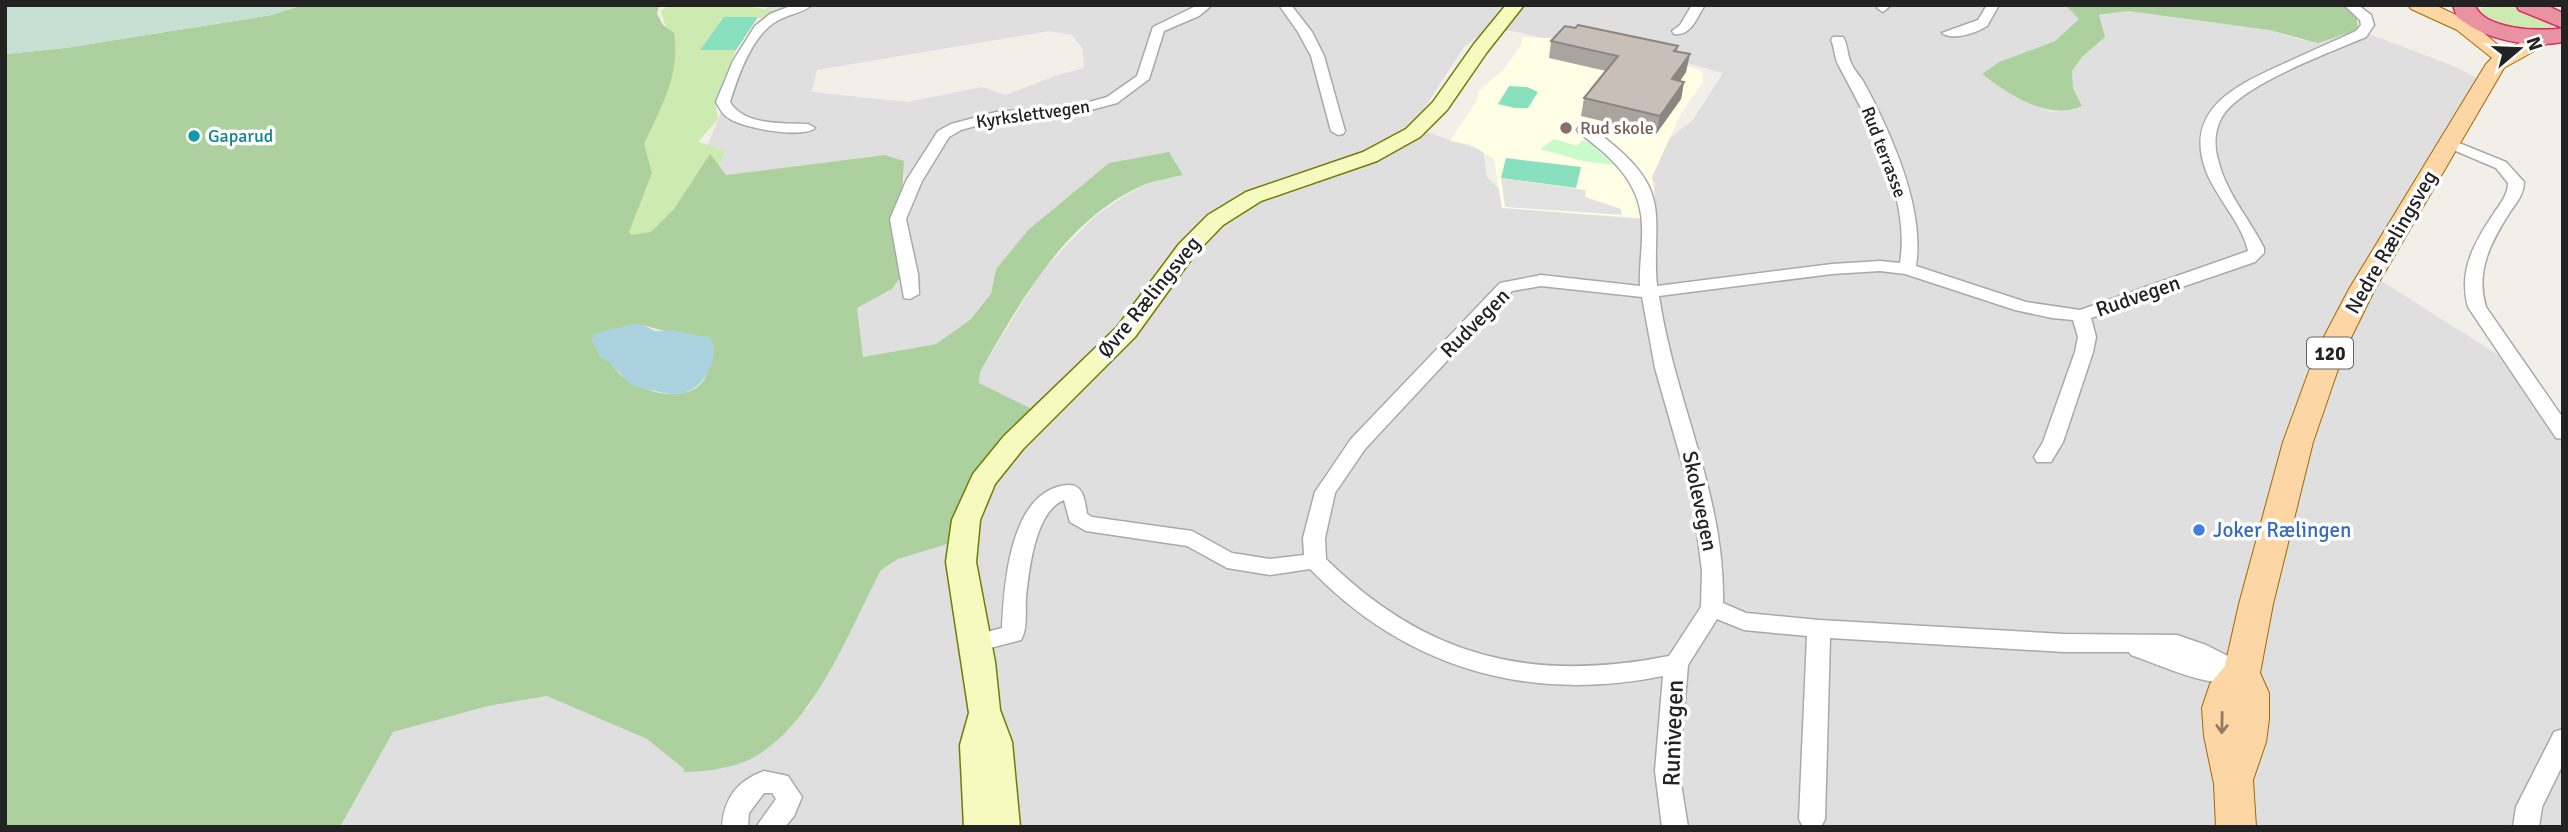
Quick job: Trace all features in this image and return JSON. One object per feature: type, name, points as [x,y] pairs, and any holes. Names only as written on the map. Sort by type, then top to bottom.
[{"type":"highway","points":[[2436,5],[2473,15],[2510,33],[2559,27]]},
{"type":"highway","points":[[2530,6],[2559,27]]},
{"type":"main road","name":"Øvre Rælingsveg","points":[[1002,827],[995,742],[984,710],[963,582],[962,538],[973,497],[999,459],[1130,326],[1192,243],[1210,225],[1244,201],[1370,157],[1415,132],[1441,106],[1476,54],[1516,5]]},
{"type":"main road","points":[[2418,5],[2465,26],[2496,58]]},
{"type":"main road","points":[[2473,15],[2496,58]]},
{"type":"main road","points":[[2496,58],[2559,27]]},
{"type":"main road","name":"Nedre Rælingsveg","points":[[2236,827],[2234,778],[2247,742],[2250,719],[2251,692],[2242,673],[2256,604],[2298,442],[2316,386],[2362,289],[2496,58]]},
{"type":"main road","name":"Øvre Rælingsveg","points":[[982,827],[977,745],[984,710]]},
{"type":"street","points":[[806,5],[765,23],[752,41],[723,102],[730,115],[743,120],[776,127],[808,128]]},
{"type":"street","name":"Kyrkslettvegen","points":[[910,294],[910,274],[898,219],[909,192],[943,134],[956,127],[996,116],[1076,110],[1112,100],[1142,79],[1158,30],[1200,11],[1206,5]]},
{"type":"street","points":[[1284,5],[1304,30],[1321,62],[1330,87],[1338,131]]},
{"type":"street","points":[[1679,31],[1686,27],[1699,5]]},
{"type":"street","points":[[1949,33],[1975,29],[1989,18],[1993,5]]},
{"type":"street","name":"Rudvegen","points":[[1315,561],[1314,538],[1325,492],[1358,444],[1506,287],[1530,280],[1650,292],[1832,269],[1880,266],[1907,269],[2021,306],[2052,313],[2081,315],[2241,261],[2256,253],[2256,248],[2219,184],[2210,161],[2207,138],[2209,127],[2224,103],[2248,86],[2361,34],[2368,25],[2366,18],[2350,5]]},
{"type":"street","name":"Rud terrasse","points":[[1838,40],[1844,52],[1843,61],[1856,80],[1903,196],[1909,245],[1907,269]]},
{"type":"street","name":"Skolevegen","points":[[1584,130],[1618,157],[1637,179],[1646,197],[1650,217],[1650,292],[1657,336],[1702,491],[1712,539],[1715,579],[1712,608]]},
{"type":"street","points":[[2446,148],[2512,176],[2516,182],[2516,191],[2477,258],[2471,279],[2472,292],[2488,324],[2563,433]]},
{"type":"street","points":[[2044,457],[2053,442],[2084,352],[2087,337],[2081,315]]},
{"type":"street","points":[[975,643],[1013,634],[1015,595],[1032,522],[1042,503],[1060,491],[1070,492],[1074,497],[1077,517],[1086,524],[1192,539],[1227,560],[1270,566],[1315,561],[1355,600],[1401,631],[1469,661],[1536,674],[1585,677],[1632,674],[1676,664]]},
{"type":"street","points":[[1712,608],[1744,621],[1819,629],[2129,645],[2204,671],[2242,673]]},
{"type":"street","name":"Runivegen","points":[[1675,827],[1667,771],[1676,664],[1712,608]]},
{"type":"street","points":[[1812,818],[1819,629]]},
{"type":"street","points":[[2526,827],[2529,807],[2563,739]]},
{"type":"street","points":[[734,827],[736,810],[753,786],[764,782],[779,783],[789,797],[785,808],[769,827]]},
{"type":"shaded area","points":[[5,5],[303,5],[271,15],[65,48],[5,54]]},
{"type":"shaded area","points":[[768,5],[2065,5],[2080,18],[2055,41],[1999,62],[1982,74],[2029,103],[2051,112],[2074,110],[2082,106],[2073,88],[2072,71],[2082,57],[2105,37],[2098,16],[2128,11],[2269,30],[2302,40],[2341,36],[2356,29],[2451,65],[2479,79],[2433,149],[2427,170],[2372,275],[2503,358],[2563,442],[2563,827],[340,827],[393,732],[488,706],[547,696],[647,739],[684,769],[808,708],[881,570],[898,559],[954,542],[993,472],[1045,416],[979,384],[980,372],[1042,271],[1094,217],[1126,195],[1147,184],[1183,175],[1109,163],[1028,230],[996,269],[991,294],[971,320],[936,344],[862,357],[857,308],[892,289],[905,175],[885,155],[726,175],[712,159],[707,147],[752,33]],"holes":[[[1050,31],[1072,35],[1083,49],[1084,68],[1006,95],[982,87],[907,102],[812,92],[817,70]],[[1491,31],[1512,31],[1544,38],[1583,34],[1723,73],[1693,120],[1671,137],[1627,148],[1644,174],[1655,183],[1651,220],[1519,209],[1487,177],[1483,151],[1412,127],[1464,47],[1475,38]]]},
{"type":"shaded area","name":"Rud skole","points":[[1523,37],[1573,40],[1661,57],[1702,71],[1703,82],[1680,115],[1652,177],[1658,219],[1502,208],[1494,159],[1470,144],[1450,141],[1478,99],[1478,92],[1503,70],[1520,47]]},
{"type":"shaded area","points":[[1501,178],[1586,190],[1585,197],[1621,209],[1622,215],[1505,207]]},
{"type":"green space","points":[[303,5],[659,5],[657,14],[663,25],[674,33],[675,63],[668,91],[644,144],[652,173],[629,232],[632,235],[651,232],[674,209],[710,154],[726,175],[885,155],[904,161],[901,214],[904,272],[892,289],[857,308],[863,357],[936,344],[970,320],[991,294],[996,269],[1028,230],[1109,163],[1169,152],[1183,175],[1146,184],[1118,199],[1092,217],[1048,264],[1012,317],[980,372],[979,383],[1046,416],[1018,436],[954,542],[898,559],[881,570],[816,694],[781,737],[753,758],[724,768],[684,772],[684,769],[647,739],[547,696],[488,706],[393,732],[340,827],[5,827],[5,54],[65,48],[271,15]],"holes":[[[643,325],[710,338],[708,372],[699,385],[679,394],[654,392],[632,383],[617,371],[609,360],[612,330]]]},
{"type":"green space","points":[[669,5],[741,5],[775,11],[758,18],[724,17],[701,49],[736,50],[715,101],[718,119],[698,142],[725,150],[717,171],[650,269],[558,276],[670,43],[661,11]]},
{"type":"green space","points":[[2065,5],[2356,5],[2358,30],[2318,43],[2269,30],[2128,11],[2099,15],[2105,37],[2082,57],[2072,71],[2073,88],[2082,106],[2069,110],[2056,111],[2029,103],[1982,74],[1999,62],[2055,41],[2079,19]]},
{"type":"green space","points":[[2490,5],[2518,8],[2553,25],[2549,29],[2531,31],[2502,26],[2479,12],[2481,8]]},
{"type":"green space","points":[[724,17],[758,17],[736,50],[700,50]]},
{"type":"green space","points":[[1509,86],[1527,87],[1538,92],[1528,108],[1498,104]]},
{"type":"green space","points":[[1554,139],[1577,146],[1583,140],[1590,143],[1614,165],[1583,161],[1540,149]]},
{"type":"green space","points":[[1506,158],[1581,167],[1576,188],[1501,178]]},
{"type":"water","points":[[634,324],[655,331],[670,330],[710,338],[714,349],[713,358],[705,377],[695,388],[676,394],[643,388],[628,382],[609,362],[600,357],[592,341],[593,336],[600,332]]},
{"type":"building","points":[[1578,25],[1678,46],[1674,51],[1690,54],[1672,79],[1684,82],[1660,116],[1584,98],[1618,56],[1551,41],[1565,26],[1575,28]]},
{"type":"place","name":"Rud skole","points":[[1566,128]]},
{"type":"place","name":"Gaparud","points":[[194,136]]},
{"type":"place","name":"Joker Rælingen","points":[[2199,530]]}]
